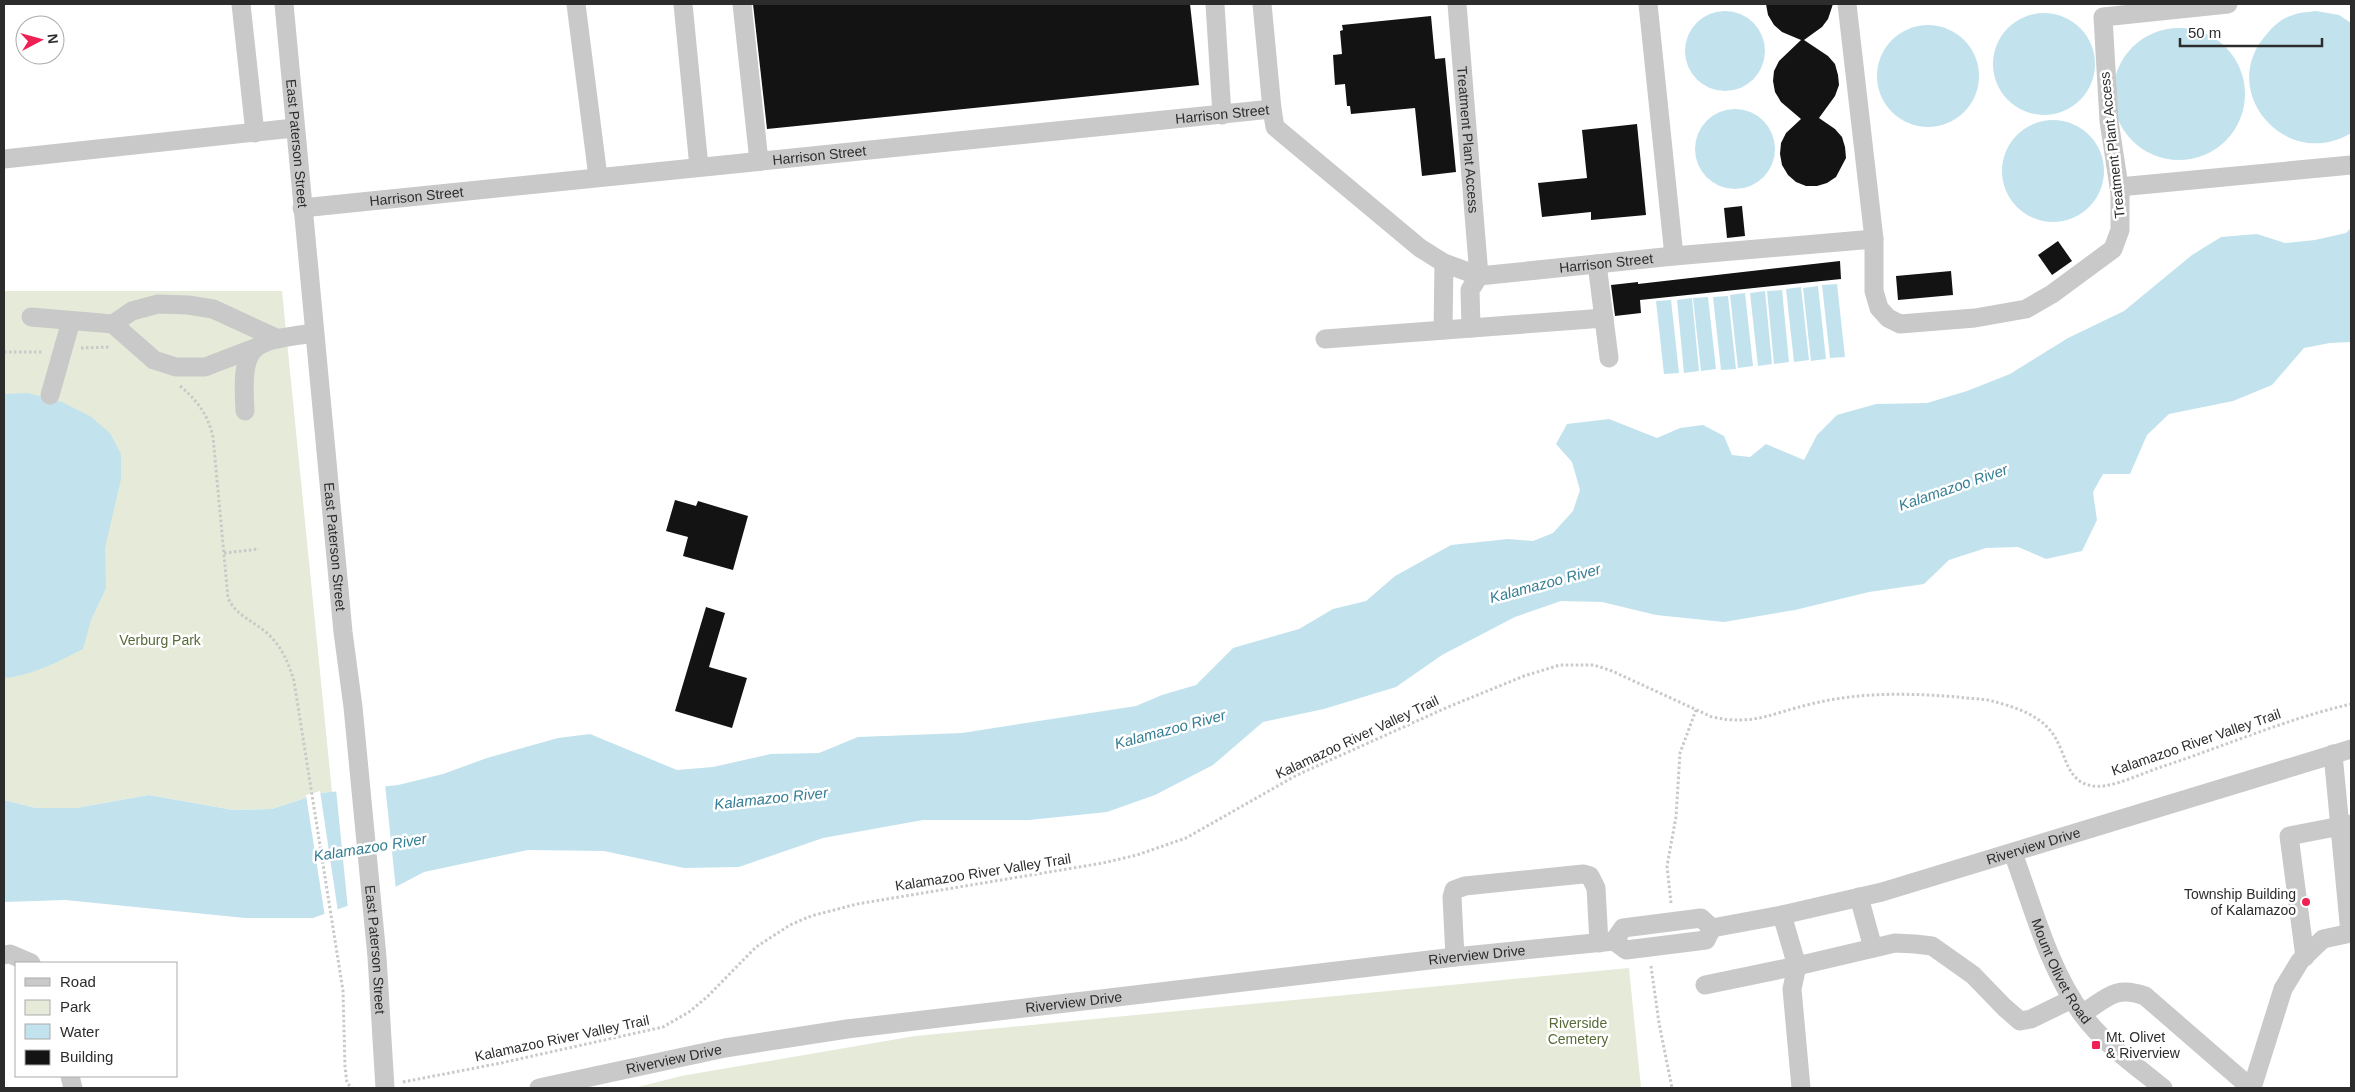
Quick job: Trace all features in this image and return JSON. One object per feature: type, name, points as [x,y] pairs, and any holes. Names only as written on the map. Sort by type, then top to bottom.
[{"type":"street","points":[[241,4],[255,133]]},
{"type":"street","name":"East Paterson Street","points":[[284,4],[294,128],[343,632],[353,707],[377,957],[384,1087]]},
{"type":"street","points":[[576,4],[598,177]]},
{"type":"street","points":[[683,4],[699,167]]},
{"type":"street","points":[[742,4],[759,161]]},
{"type":"street","points":[[1215,4],[1222,115]]},
{"type":"street","points":[[1262,4],[1272,110]]},
{"type":"street","name":"Treatment Plant Access","points":[[1457,4],[1479,276]]},
{"type":"street","points":[[1648,4],[1674,256]]},
{"type":"street","points":[[1846,4],[1874,239]]},
{"type":"street","name":"Treatment Plant Access","points":[[1874,239],[1874,291],[1879,308],[1888,318],[1900,324],[1975,318],[2026,309],[2052,294],[2113,249],[2120,230],[2119,187],[2109,121],[2103,17],[2228,4]]},
{"type":"street","name":"Harrison Street","points":[[302,208],[1272,110],[1275,127],[1420,248],[1444,263],[1479,276],[1674,256],[1874,239]]},
{"type":"street","points":[[4,160],[294,128]]},
{"type":"street","points":[[2119,187],[2351,165]]},
{"type":"street","points":[[1443,330],[1444,263]]},
{"type":"street","points":[[1597,264],[1608,358]]},
{"type":"street","points":[[1471,328],[1470,290],[1479,276]]},
{"type":"street","points":[[113,324],[132,311],[158,304],[188,305],[214,309],[276,338]]},
{"type":"street","points":[[31,317],[113,324],[154,360],[176,367],[205,367],[252,350],[263,342],[314,332]]},
{"type":"street","points":[[1325,339],[1604,318]]},
{"type":"street","points":[[50,395],[71,321]]},
{"type":"street","points":[[245,411],[244,376],[252,350]]},
{"type":"street","name":"Riverview Drive","points":[[539,1088],[725,1048],[847,1029],[1455,957],[1606,942],[1626,950],[1706,940],[1712,928],[1782,915],[1859,897],[2013,853],[2144,810],[2351,748]]},
{"type":"street","points":[[1705,985],[1894,943],[1932,946],[1972,975],[2008,1011],[2020,1020],[2032,1019],[2077,1006],[2118,991],[2130,990],[2145,996],[2252,1088],[2283,989],[2305,957],[2324,939],[2351,933],[2346,824],[2333,754]]},
{"type":"street","points":[[2305,957],[2289,836],[2346,824]]},
{"type":"street","name":"Mount Olivet Road","points":[[2013,853],[2050,956],[2077,1006],[2098,1033],[2162,1088]]},
{"type":"street","points":[[1455,957],[1452,897],[1454,890],[1465,886],[1583,874],[1590,876],[1596,888],[1606,942],[1623,928],[1701,918],[1712,928]]},
{"type":"street","points":[[1859,897],[1873,948]]},
{"type":"street","points":[[1782,915],[1797,966],[1792,989],[1801,1088]]},
{"type":"street","points":[[4,955],[10,954],[29,962]]},
{"type":"path","points":[[4,352],[20,354],[86,348],[114,348]]},
{"type":"path","points":[[177,383],[202,409],[209,422],[213,437],[228,598],[238,613],[267,633],[279,647],[289,664],[294,682],[343,991],[346,1077],[352,1088]]},
{"type":"path","points":[[224,553],[259,549]]},
{"type":"path","name":"Kalamazoo River Valley Trail","points":[[384,1087],[663,1027],[689,1012],[707,997],[756,947],[790,925],[811,916],[857,904],[1103,863],[1167,846],[1186,838],[1297,775],[1439,711],[1542,669],[1568,664],[1594,665],[1612,671],[1712,717],[1746,721],[1769,717],[1810,704],[1863,695],[1920,694],[1989,700],[2009,706],[2042,722],[2056,739],[2070,773],[2074,778],[2095,786],[2116,782],[2210,751],[2302,716],[2351,704]]},
{"type":"path","points":[[1674,922],[1667,866],[1676,817],[1680,753],[1696,710]]},
{"type":"path","points":[[1649,947],[1659,1022],[1672,1088]]},
{"type":"green space","name":"Verburg Park","points":[[4,291],[282,291],[332,792],[321,793],[272,809],[233,810],[149,795],[76,808],[36,808],[4,800]]},
{"type":"green space","name":"Riverside Cemetery","points":[[1629,968],[1641,1088],[634,1088],[681,1076],[915,1036]]},
{"type":"water","points":[[1725,11],[1740,14],[1753,23],[1762,36],[1765,51],[1762,66],[1753,79],[1740,88],[1725,91],[1710,88],[1697,79],[1688,66],[1685,51],[1688,36],[1697,23],[1710,14]]},
{"type":"water","points":[[2316,11],[2339,15],[2351,23],[2351,133],[2327,142],[2304,142],[2283,134],[2266,120],[2254,101],[2249,80],[2253,57],[2272,28],[2289,16]]},
{"type":"water","points":[[2044,13],[2064,17],[2080,28],[2091,44],[2095,64],[2091,84],[2080,100],[2064,111],[2044,115],[2024,111],[2008,100],[1997,84],[1993,64],[1997,44],[2008,28],[2024,17]]},
{"type":"water","points":[[1928,25],[1948,29],[1964,40],[1975,56],[1979,76],[1975,96],[1964,112],[1948,123],[1928,127],[1908,123],[1892,112],[1881,96],[1877,76],[1881,56],[1892,40],[1908,29]]},
{"type":"water","points":[[2179,28],[2204,33],[2215,39],[2225,48],[2234,58],[2240,69],[2245,94],[2240,119],[2234,130],[2225,140],[2215,149],[2204,155],[2179,160],[2154,155],[2143,149],[2133,140],[2124,130],[2118,119],[2113,94],[2118,69],[2124,58],[2133,48],[2143,39],[2154,33]]},
{"type":"water","points":[[1735,109],[1750,112],[1763,121],[1772,134],[1775,149],[1772,164],[1763,177],[1750,186],[1735,189],[1720,186],[1707,177],[1698,164],[1695,149],[1698,134],[1707,121],[1720,112]]},
{"type":"water","points":[[2053,120],[2073,124],[2089,135],[2100,151],[2104,171],[2100,191],[2089,207],[2073,218],[2053,222],[2033,218],[2017,207],[2006,191],[2002,171],[2006,151],[2017,135],[2033,124]]},
{"type":"water","name":"Kalamazoo River","points":[[2351,228],[2351,342],[2330,343],[2304,348],[2272,385],[2233,401],[2169,414],[2147,435],[2130,474],[2103,474],[2093,492],[2097,520],[2082,551],[2046,559],[2018,547],[1986,548],[1949,560],[1924,584],[1869,592],[1795,610],[1724,622],[1656,615],[1602,602],[1561,601],[1515,617],[1442,655],[1396,687],[1324,709],[1263,722],[1213,765],[1155,795],[1107,812],[1029,820],[923,820],[823,838],[739,867],[684,868],[604,851],[528,850],[424,872],[384,893],[313,918],[245,918],[65,900],[4,902],[4,800],[36,808],[76,808],[149,795],[233,810],[272,809],[321,793],[398,785],[443,774],[487,758],[558,738],[590,734],[677,770],[713,767],[771,754],[819,753],[858,737],[962,733],[1136,706],[1162,695],[1196,685],[1233,648],[1299,629],[1333,609],[1366,601],[1395,576],[1451,545],[1508,539],[1533,541],[1553,533],[1573,511],[1580,490],[1572,462],[1556,444],[1567,424],[1609,419],[1657,438],[1680,428],[1703,425],[1724,436],[1732,455],[1750,457],[1766,444],[1804,460],[1817,435],[1837,415],[1876,404],[1927,403],[1967,391],[2010,374],[2068,338],[2124,311],[2192,255],[2221,237],[2257,234],[2285,243],[2315,240],[2346,233]]},
{"type":"water","points":[[1837,284],[1845,357],[1830,358],[1822,285]]},
{"type":"water","points":[[1818,286],[1826,359],[1811,361],[1803,288]]},
{"type":"water","points":[[1801,287],[1809,360],[1794,362],[1786,289]]},
{"type":"water","points":[[1782,290],[1789,362],[1774,364],[1767,291]]},
{"type":"water","points":[[1765,291],[1772,364],[1758,366],[1750,293]]},
{"type":"water","points":[[1745,293],[1753,366],[1738,368],[1730,295]]},
{"type":"water","points":[[1728,296],[1736,369],[1721,370],[1713,297]]},
{"type":"water","points":[[1708,297],[1716,369],[1701,371],[1693,298]]},
{"type":"water","points":[[1692,298],[1699,371],[1684,373],[1677,300]]},
{"type":"water","points":[[1671,300],[1679,373],[1664,374],[1656,301]]},
{"type":"water","points":[[28,393],[62,402],[90,416],[110,433],[121,454],[121,479],[105,548],[106,588],[91,620],[83,649],[35,671],[4,678],[4,394]]},
{"type":"pier","points":[[385,784],[396,890],[348,909],[336,789]]},
{"type":"pier","points":[[320,791],[338,912],[325,917],[306,795]]},
{"type":"building","points":[[753,4],[1190,4],[1199,85],[767,129]]},
{"type":"building","points":[[1766,4],[1833,4],[1828,19],[1822,27],[1804,40],[1828,56],[1835,64],[1838,75],[1839,85],[1835,96],[1819,118],[1835,129],[1842,137],[1846,158],[1836,177],[1827,183],[1817,186],[1806,186],[1796,182],[1788,175],[1782,165],[1781,143],[1786,133],[1801,119],[1781,102],[1775,92],[1774,71],[1779,61],[1801,40],[1782,32],[1774,25],[1768,15]]},
{"type":"building","points":[[1431,16],[1435,59],[1445,58],[1456,172],[1422,176],[1415,108],[1351,114],[1350,106],[1347,106],[1345,84],[1335,85],[1333,55],[1342,54],[1340,31],[1343,30],[1342,25]]},
{"type":"building","points":[[1637,124],[1646,215],[1591,220],[1591,212],[1542,217],[1538,183],[1587,178],[1582,130]]},
{"type":"building","points":[[1742,206],[1745,236],[1727,238],[1724,208]]},
{"type":"building","points":[[2058,241],[2072,261],[2052,275],[2038,255]]},
{"type":"building","points":[[1840,261],[1841,279],[1640,300],[1641,313],[1615,316],[1611,285],[1638,282],[1638,284]]},
{"type":"building","points":[[1951,271],[1953,295],[1898,300],[1896,276]]},
{"type":"building","points":[[675,500],[696,506],[698,501],[748,516],[733,570],[683,556],[688,537],[666,531]]},
{"type":"building","points":[[706,607],[725,613],[709,667],[747,678],[732,728],[675,711]]},
{"type":"place","name":"Township Building of Kalamazoo","points":[[2306,902]]},
{"type":"place","name":"Mt. Olivet & Riverview","points":[[2096,1045]]}]
